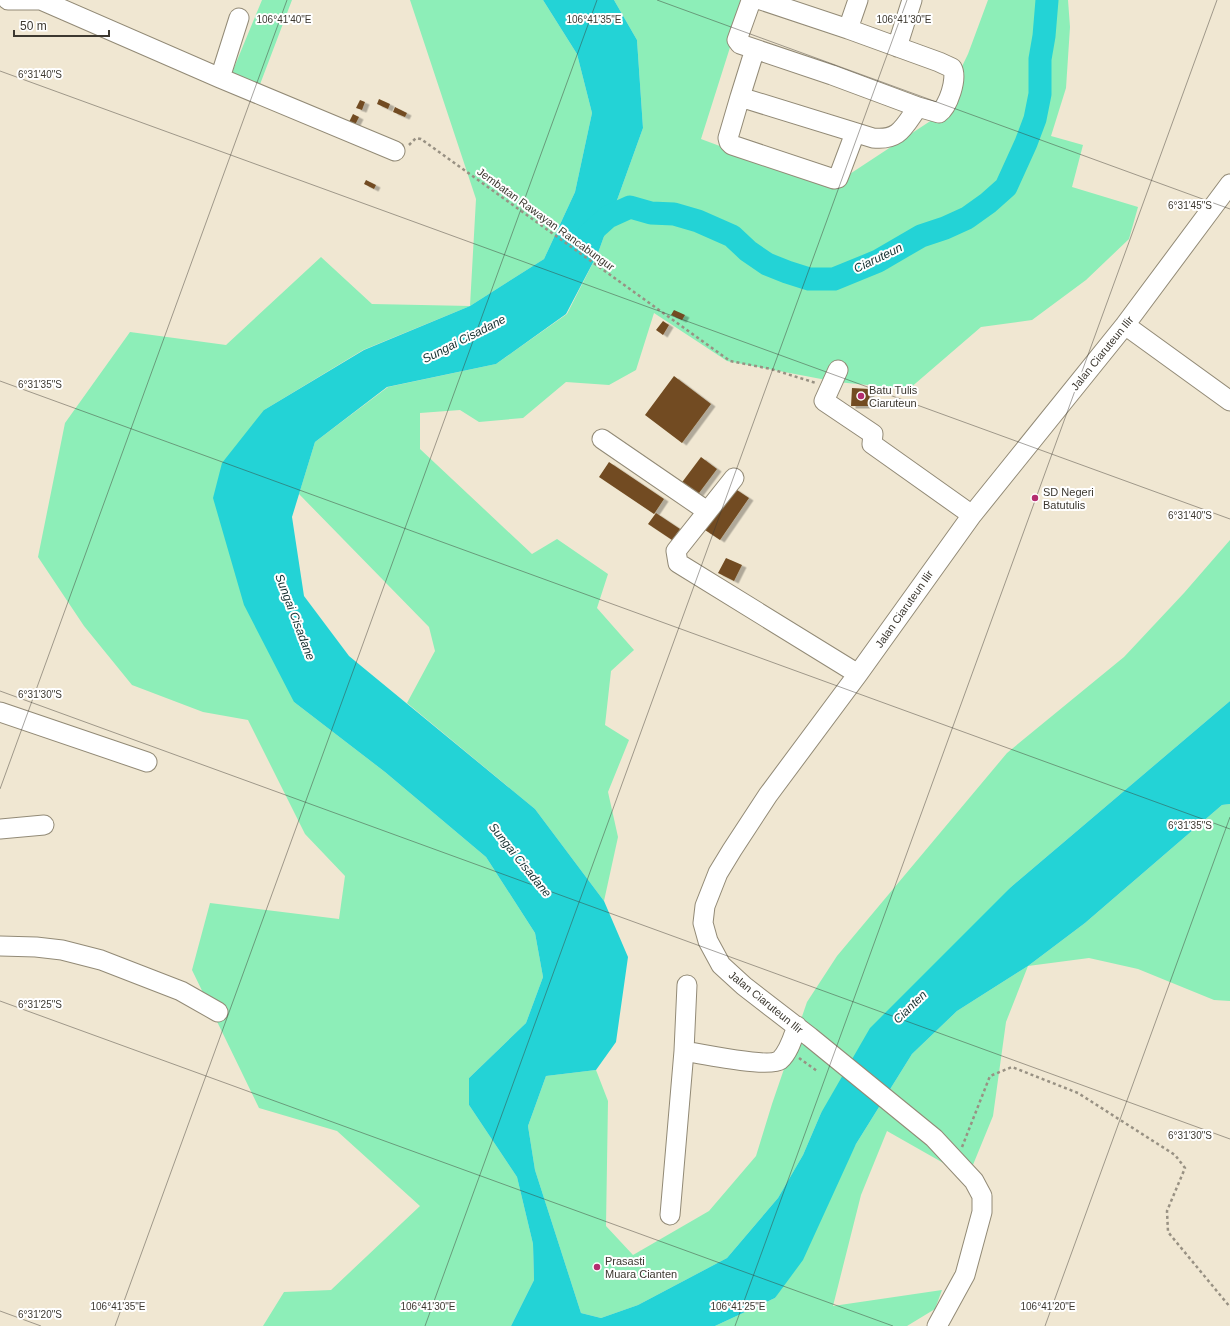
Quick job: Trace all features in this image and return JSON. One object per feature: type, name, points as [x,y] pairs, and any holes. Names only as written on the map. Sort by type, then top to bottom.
[{"type":"street","points":[[8,0],[41,0],[220,78],[395,151]]},
{"type":"street","points":[[754,0],[804,7],[848,29],[952,68],[955,77],[943,110],[939,112],[918,107],[832,75],[740,44],[737,40],[754,0]]},
{"type":"street","points":[[848,29],[858,0]]},
{"type":"street","points":[[897,47],[912,0]]},
{"type":"street","points":[[220,78],[239,18]]},
{"type":"street","points":[[755,49],[728,138],[732,145],[834,179],[838,178],[855,133]]},
{"type":"street","points":[[740,97],[855,133],[884,140],[894,136],[902,129],[918,107]]},
{"type":"street","name":"Jalan Ciaruteun Ilir","points":[[937,1326],[965,1275],[982,1212],[982,1196],[974,1181],[934,1138],[804,1032],[744,986],[721,965],[708,941],[703,923],[705,906],[718,873],[768,795],[858,674],[972,515],[1125,325],[1230,184]]},
{"type":"street","points":[[1125,325],[1230,401]]},
{"type":"street","points":[[838,370],[824,401],[873,434],[872,444],[972,515]]},
{"type":"street","points":[[602,439],[707,511]]},
{"type":"street","points":[[734,478],[676,551],[678,563],[858,674]]},
{"type":"street","points":[[0,712],[147,762]]},
{"type":"street","points":[[0,829],[44,825]]},
{"type":"street","points":[[0,946],[36,946],[62,950],[101,960],[181,991],[218,1012]]},
{"type":"street","points":[[670,1216],[684,1052],[687,985]]},
{"type":"street","points":[[684,1052],[744,1061],[773,1062],[779,1060],[804,1032]]},
{"type":"path","name":"Jembatan Rawayan Rancabungur","points":[[395,151],[404,152],[416,138],[421,139],[730,361],[771,369],[830,388]]},
{"type":"path","points":[[788,1050],[818,1071]]},
{"type":"path","points":[[956,1160],[990,1076],[1012,1067],[1078,1093],[1175,1155],[1185,1168],[1167,1211],[1168,1232],[1230,1307]]},
{"type":"green space","points":[[262,0],[292,0],[259,87],[231,75]]},
{"type":"green space","points":[[410,0],[543,0],[577,54],[592,113],[575,192],[544,259],[470,306],[476,199]]},
{"type":"green space","points":[[614,0],[745,0],[701,139],[830,187],[938,116],[968,54],[988,0],[1068,0],[1070,27],[1066,88],[1051,136],[1083,145],[1072,187],[1138,207],[1129,239],[1086,280],[1032,320],[981,327],[909,389],[837,382],[727,361],[654,313],[636,370],[609,385],[566,382],[523,418],[479,422],[460,410],[420,413],[420,449],[532,554],[557,539],[608,574],[597,608],[634,650],[611,671],[605,725],[629,740],[608,792],[618,837],[604,901],[535,809],[407,703],[435,651],[429,627],[299,494],[315,442],[388,387],[496,364],[567,314],[598,253],[643,128],[637,40]]},
{"type":"green space","points":[[321,257],[372,304],[470,306],[363,350],[264,410],[294,702],[385,772],[486,857],[535,933],[543,977],[526,1023],[469,1078],[469,1105],[517,1177],[533,1244],[534,1280],[511,1326],[263,1326],[284,1292],[331,1290],[420,1206],[337,1131],[259,1108],[192,970],[210,903],[339,919],[345,876],[305,834],[248,720],[203,712],[132,685],[84,626],[38,557],[65,423],[130,332],[226,345]]},
{"type":"green space","points":[[1230,540],[1230,701],[1011,887],[821,1113],[803,1155],[778,1198],[727,1258],[638,1305],[601,1318],[581,1313],[535,1170],[528,1126],[546,1076],[596,1070],[608,1101],[606,1226],[633,1255],[709,1211],[756,1156],[807,1002],[837,956],[1007,753],[1124,657],[1184,593]]},
{"type":"green space","points":[[1230,804],[1230,1001],[1214,1000],[1138,969],[1089,958],[1028,966],[1085,923],[1222,805]]},
{"type":"green space","points":[[1028,966],[1006,1022],[993,1116],[968,1177],[887,1131],[861,1195],[833,1306],[942,1290],[935,1309],[907,1326],[715,1326],[775,1298],[856,1144],[912,1054],[957,1011]]},
{"type":"water","points":[[543,0],[614,0],[637,40],[643,128],[598,253],[566,314],[496,364],[387,387],[315,442],[292,517],[304,596],[349,656],[535,809],[604,901],[628,957],[616,1042],[596,1070],[546,1076],[528,1126],[535,1170],[581,1313],[601,1318],[638,1305],[727,1258],[778,1198],[803,1155],[821,1113],[870,1028],[1011,887],[1230,701],[1230,804],[1222,805],[1085,923],[1028,966],[957,1011],[912,1054],[856,1144],[803,1260],[775,1298],[715,1326],[511,1326],[534,1280],[533,1244],[517,1177],[469,1105],[469,1078],[526,1023],[543,977],[535,933],[486,857],[385,772],[294,702],[244,605],[213,498],[222,463],[264,410],[364,350],[470,306],[544,259],[575,192],[592,113],[577,54]]},
{"type":"building","points":[[379,99],[390,104],[388,109],[377,104]]},
{"type":"building","points":[[360,100],[365,102],[362,110],[356,108]]},
{"type":"building","points":[[395,107],[407,113],[405,117],[393,112]]},
{"type":"building","points":[[353,114],[359,117],[355,125],[349,122]]},
{"type":"building","points":[[366,180],[376,185],[374,189],[364,184]]},
{"type":"building","points":[[674,310],[685,315],[682,320],[671,315]]},
{"type":"building","points":[[663,321],[669,325],[663,335],[656,330]]},
{"type":"building","points":[[674,376],[711,404],[682,443],[645,415]]},
{"type":"building","points":[[852,388],[870,389],[869,406],[851,406]]},
{"type":"building","points":[[701,457],[717,469],[696,497],[680,485]]},
{"type":"building","points":[[609,462],[664,499],[654,514],[599,477]]},
{"type":"building","points":[[734,488],[749,498],[720,540],[705,530]]},
{"type":"building","points":[[656,513],[680,529],[672,540],[648,524]]},
{"type":"building","points":[[726,558],[742,565],[734,581],[718,573]]},
{"type":"waterway","name":"Ciaruteun","points":[[588,235],[608,217],[630,207],[651,213],[674,214],[698,221],[732,236],[748,251],[767,264],[809,279],[834,279],[878,261],[921,236],[945,228],[967,218],[988,203],[1006,187],[1035,119],[1040,94],[1040,59],[1044,36],[1047,0]]},
{"type":"place","name":"Batu Tulis Ciaruteun","points":[[861,396]]},
{"type":"place","name":"SD Negeri Batutulis","points":[[1035,498]]},
{"type":"place","name":"Prasasti Muara Cianten","points":[[597,1267]]},
{"type":"water label","name":"Sungai Cisadane","points":[[464,339]]},
{"type":"water label","name":"Sungai Cisadane","points":[[295,617]]},
{"type":"water label","name":"Sungai Cisadane","points":[[520,860]]},
{"type":"water label","name":"Cianten","points":[[910,1007]]}]
